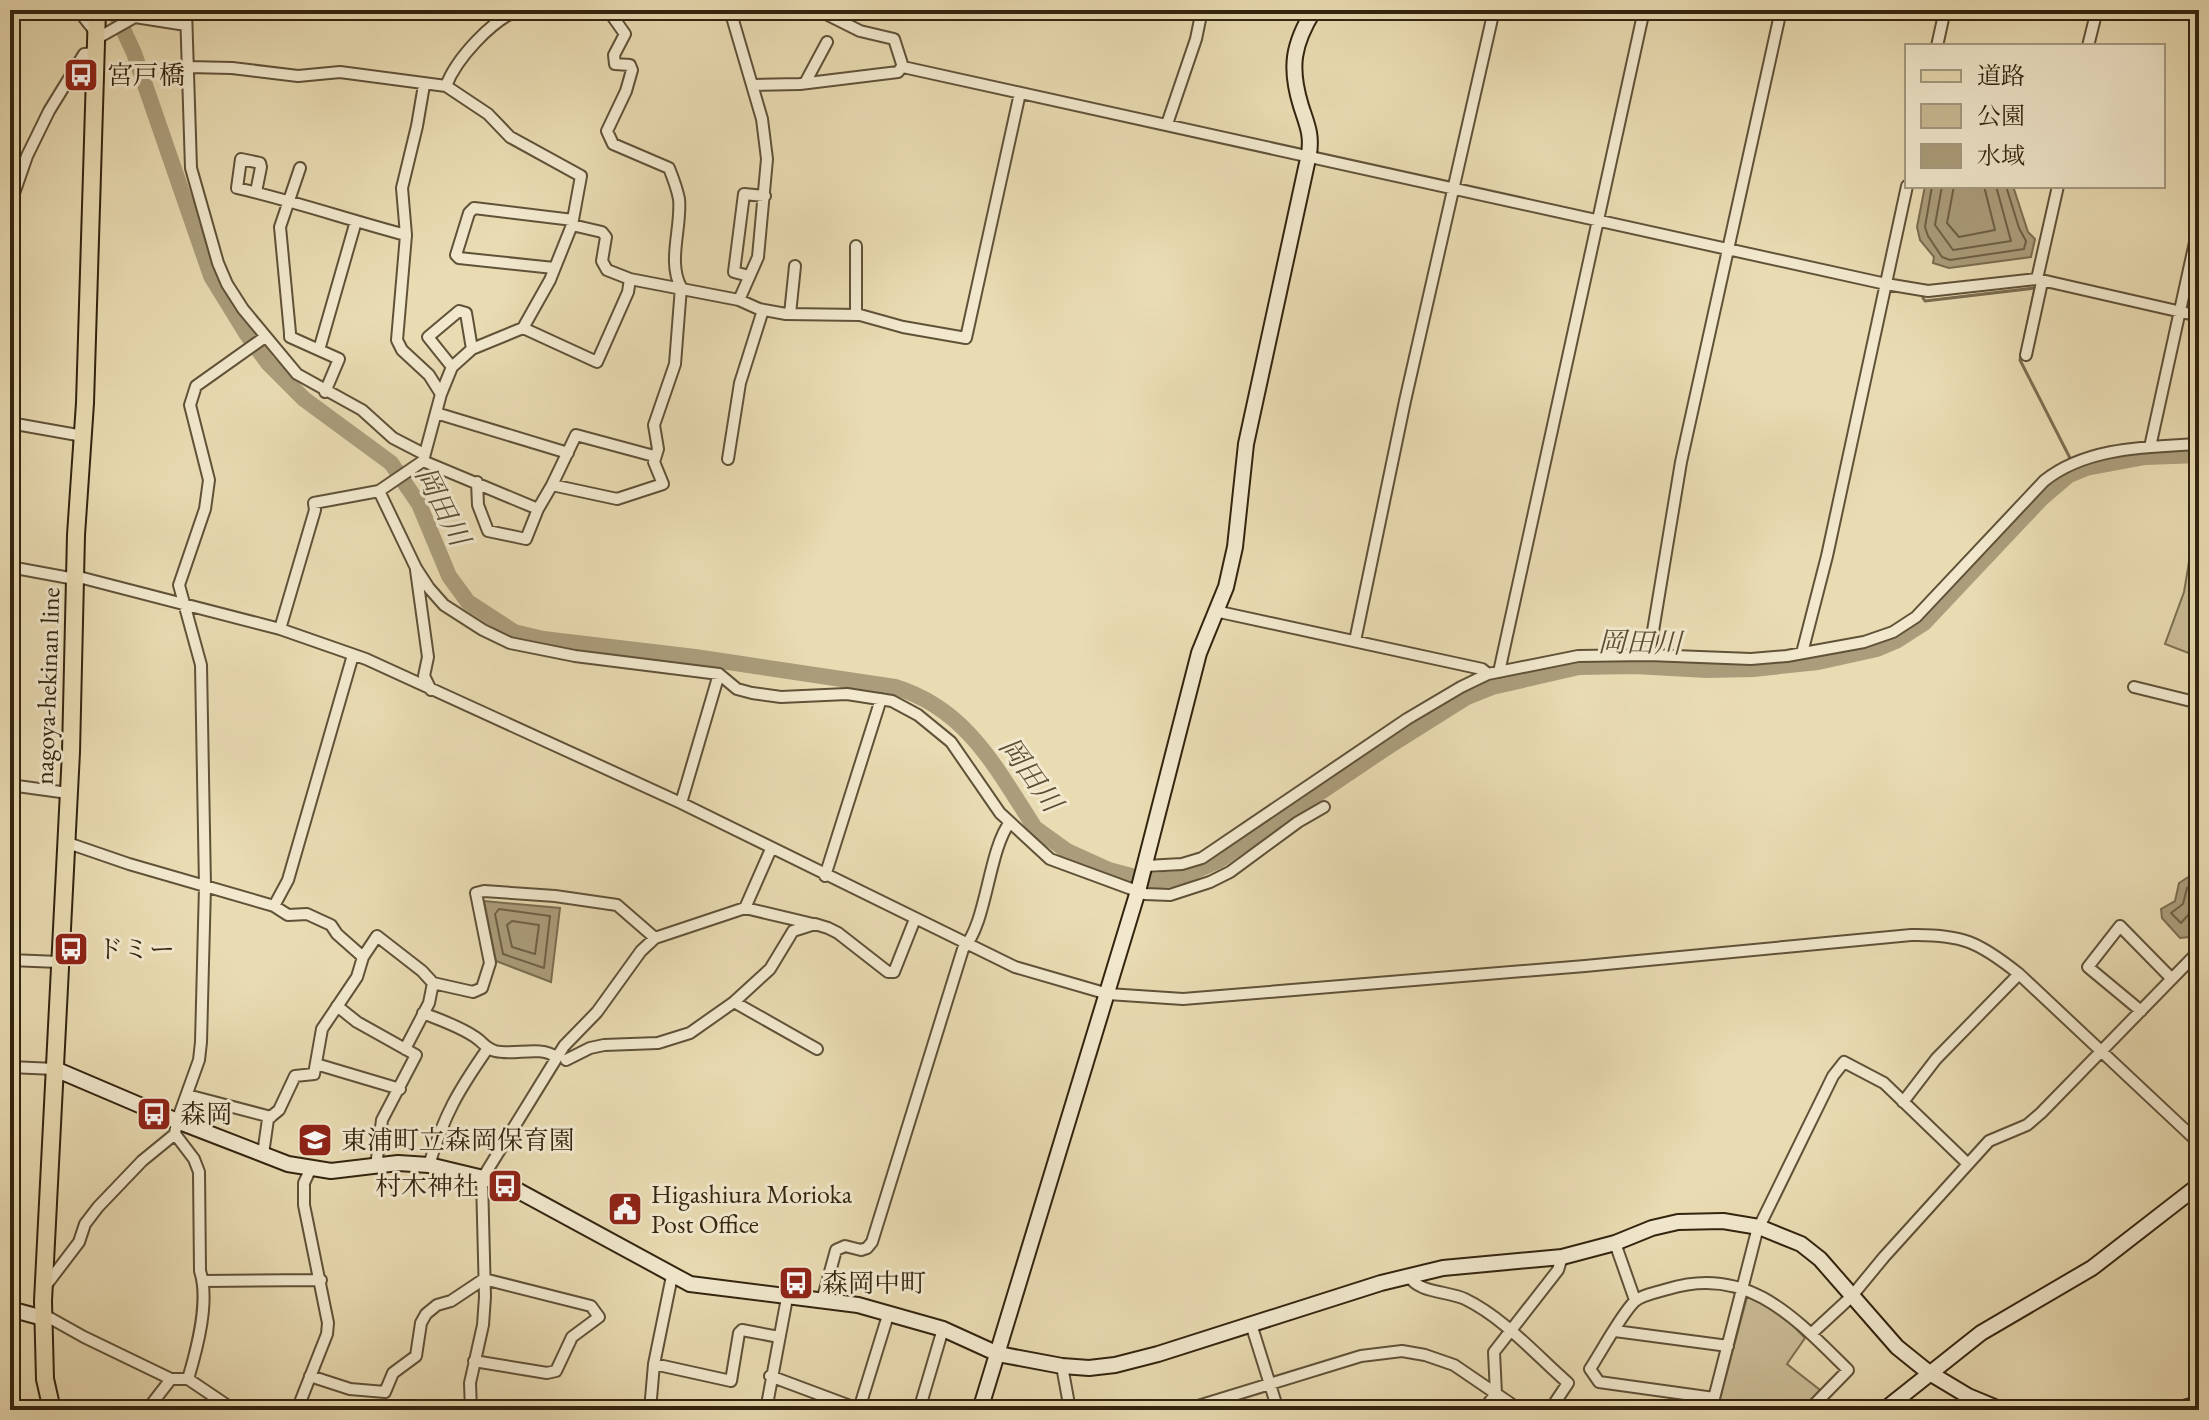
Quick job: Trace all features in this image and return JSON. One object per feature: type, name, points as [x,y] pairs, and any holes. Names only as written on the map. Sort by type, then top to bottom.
[{"type":"main road","name":"nagoya-hekinan line","points":[[52,1410],[45,1379],[43,1318],[71,752],[96,32]]},
{"type":"street","points":[[78,10],[96,32]]},
{"type":"street","points":[[186,10],[191,168],[223,273],[243,309],[297,374],[362,410],[420,461],[538,509]]},
{"type":"street","points":[[446,86],[450,74],[464,55],[503,16],[518,10]]},
{"type":"street","points":[[552,485],[617,499],[663,484],[654,462],[658,449],[654,425],[675,364],[681,287],[677,281],[676,245],[679,201],[669,168],[613,144],[608,137],[607,131],[626,91],[632,70],[630,65],[615,64],[614,55],[625,34],[608,10]]},
{"type":"street","points":[[730,10],[764,130],[767,159],[758,257],[739,300]]},
{"type":"street","points":[[818,10],[860,31],[894,39],[903,67],[1020,93],[1309,154],[1886,284],[1928,291],[2039,281],[2199,316]]},
{"type":"street","points":[[1167,124],[1196,39],[1202,10]]},
{"type":"street","points":[[980,1410],[1146,866],[1199,653],[1226,587],[1235,547],[1246,444],[1309,154],[1311,136],[1294,80],[1294,60],[1298,38],[1314,10]]},
{"type":"street","points":[[1355,641],[1405,401],[1494,10]]},
{"type":"street","points":[[1493,673],[1599,219],[1644,10]]},
{"type":"street","points":[[1649,655],[1681,462],[1781,10]]},
{"type":"street","points":[[1937,44],[1945,10]]},
{"type":"street","points":[[2088,44],[2097,10]]},
{"type":"street","points":[[10,205],[27,156],[49,111],[96,32],[135,17],[186,25]]},
{"type":"street","points":[[805,83],[827,42]]},
{"type":"street","points":[[188,67],[232,68],[298,76],[340,72],[446,86],[488,114],[510,137],[581,176],[572,222],[550,280],[523,328],[472,349],[452,367],[420,461],[394,483],[379,491],[314,503],[315,510],[280,629]]},
{"type":"street","points":[[752,85],[805,83],[898,72],[901,68]]},
{"type":"street","points":[[424,85],[402,188],[406,235],[397,340],[402,350],[429,375],[441,394]]},
{"type":"street","points":[[554,268],[459,258],[456,255],[469,213],[474,208],[572,222],[602,232],[606,237],[602,261],[607,270],[630,279],[739,300],[763,310],[790,314],[856,315],[966,338],[1020,93]]},
{"type":"street","points":[[300,168],[280,227],[290,337],[339,359],[325,392]]},
{"type":"street","points":[[1802,653],[1827,556],[1907,188]]},
{"type":"street","points":[[2026,355],[2058,188]]},
{"type":"street","points":[[256,192],[406,235]]},
{"type":"street","points":[[749,276],[734,272],[744,194],[765,196]]},
{"type":"street","points":[[319,350],[356,221]]},
{"type":"street","points":[[2150,447],[2199,224]]},
{"type":"street","points":[[856,246],[856,315]]},
{"type":"street","points":[[790,314],[795,266]]},
{"type":"street","points":[[523,328],[597,362],[628,292],[630,279]]},
{"type":"street","points":[[728,459],[740,383],[763,310]]},
{"type":"street","points":[[452,367],[428,337],[459,311],[466,313],[472,349]]},
{"type":"street","points":[[44,1288],[79,1242],[85,1224],[98,1207],[176,1128],[199,1060],[205,886],[201,665],[179,585],[205,509],[209,480],[190,405],[196,386],[265,337]]},
{"type":"street","points":[[436,413],[568,453]]},
{"type":"street","points":[[10,423],[83,436]]},
{"type":"street","points":[[477,482],[478,505],[488,531],[526,539],[576,435],[654,456]]},
{"type":"street","points":[[1146,866],[1182,864],[1202,858],[1407,719],[1461,687],[1493,673],[1578,656],[1751,659],[1837,649],[1893,632],[1916,617],[2057,470],[2087,457],[2150,447],[2199,444]]},
{"type":"street","points":[[379,491],[416,568],[444,605],[483,630],[510,643],[575,656],[719,674],[737,689],[752,693],[781,697],[847,694],[881,699],[904,707],[939,731],[959,751],[991,801],[1050,859],[1138,891],[1154,896],[1170,895],[1210,882],[1230,872],[1298,822],[1324,807]]},
{"type":"street","points":[[10,567],[75,578],[280,629],[353,655],[681,803],[825,876],[1030,973],[1108,994],[1183,999],[1921,935],[1952,937],[1990,950],[2019,974],[2199,1143]]},
{"type":"street","points":[[416,568],[428,657],[424,676],[431,690]]},
{"type":"street","points":[[1215,611],[1493,673]]},
{"type":"street","points":[[274,906],[288,880],[353,655]]},
{"type":"street","points":[[681,803],[719,674]]},
{"type":"street","points":[[2134,687],[2199,703]]},
{"type":"street","points":[[825,876],[881,699]]},
{"type":"street","points":[[10,785],[68,793]]},
{"type":"street","points":[[822,1301],[836,1250],[845,1246],[861,1250],[872,1242],[963,949],[968,943],[1010,822]]},
{"type":"street","points":[[65,842],[274,906],[288,915],[307,914],[331,925],[363,957]]},
{"type":"street","points":[[745,908],[771,849]]},
{"type":"street","points":[[263,1154],[266,1127],[271,1117],[279,1110],[295,1076],[314,1074],[322,1029],[357,977],[363,957],[377,936],[433,983],[473,992],[482,988],[490,963],[476,893],[555,896],[617,905],[655,938]]},
{"type":"street","points":[[471,1410],[470,1383],[483,1325],[486,1270],[482,1179],[561,1059],[641,951],[655,938],[745,908],[815,924],[838,933],[891,972],[897,968],[915,919]]},
{"type":"street","points":[[561,1059],[604,1045],[670,1041],[690,1033],[734,1002],[777,960],[793,931],[815,924]]},
{"type":"street","points":[[2141,1011],[2088,967],[2120,926],[2171,978]]},
{"type":"street","points":[[1811,1334],[1851,1297],[1989,1141],[2027,1125],[2199,951]]},
{"type":"street","points":[[10,960],[59,962]]},
{"type":"street","points":[[1903,1102],[1936,1059],[2019,974]]},
{"type":"street","points":[[405,1049],[429,1003],[433,983]]},
{"type":"street","points":[[734,1002],[817,1049]]},
{"type":"street","points":[[337,1006],[357,1022],[416,1055],[382,1120],[376,1166]]},
{"type":"street","points":[[423,1013],[478,1038],[488,1048],[509,1054],[550,1052],[561,1059]]},
{"type":"street","points":[[429,1165],[442,1122],[458,1091],[488,1048]]},
{"type":"street","points":[[1711,1410],[1759,1227],[1833,1076],[1844,1062],[1884,1083],[1967,1163]]},
{"type":"street","points":[[316,1064],[400,1089]]},
{"type":"street","points":[[10,1067],[55,1069],[176,1128],[310,1170],[331,1171],[398,1163],[429,1165],[504,1183],[690,1284],[858,1305],[943,1329],[998,1354],[1062,1366],[1089,1368],[1115,1365],[1443,1268],[1562,1257],[1678,1222],[1723,1221],[1759,1227],[1785,1236],[1811,1251],[1897,1347],[1928,1372],[1968,1396],[2002,1410]]},
{"type":"street","points":[[187,1095],[271,1117]]},
{"type":"street","points":[[176,1128],[199,1172],[200,1271],[203,1281],[198,1344],[188,1379]]},
{"type":"street","points":[[297,1410],[327,1334],[328,1323],[304,1205],[304,1183],[310,1170]]},
{"type":"street","points":[[1884,1410],[1928,1372],[1981,1333],[2092,1268],[2199,1185]]},
{"type":"street","points":[[1615,1243],[1635,1300]]},
{"type":"street","points":[[1483,1410],[1496,1394],[1494,1352],[1558,1270],[1562,1257]]},
{"type":"street","points":[[650,1410],[654,1364],[672,1276]]},
{"type":"street","points":[[1409,1276],[1413,1284],[1464,1299],[1510,1331],[1568,1383],[1550,1410]]},
{"type":"street","points":[[310,1376],[350,1389],[385,1392],[393,1373],[416,1356],[421,1323],[426,1314],[484,1279],[591,1306],[599,1317],[572,1337],[556,1371],[547,1373],[474,1361]]},
{"type":"street","points":[[203,1281],[321,1280]]},
{"type":"street","points":[[1714,1398],[1599,1382],[1590,1369],[1635,1300],[1691,1282],[1718,1282],[1764,1296],[1781,1307],[1848,1370],[1809,1410]]},
{"type":"street","points":[[766,1410],[787,1298]]},
{"type":"street","points":[[10,1309],[50,1318],[171,1379],[188,1379],[234,1410]]},
{"type":"street","points":[[770,1376],[860,1410],[889,1312]]},
{"type":"street","points":[[1251,1324],[1278,1410]]},
{"type":"street","points":[[919,1410],[943,1329]]},
{"type":"street","points":[[654,1364],[731,1381],[742,1330],[779,1337]]},
{"type":"street","points":[[1615,1331],[1728,1346]]},
{"type":"street","points":[[1185,1410],[1361,1356],[1402,1351],[1454,1365],[1520,1410]]},
{"type":"street","points":[[1062,1366],[1070,1410]]},
{"type":"street","points":[[147,1410],[171,1379]]},
{"type":"street","points":[[2176,1410],[2199,1404]]},
{"type":"street","points":[[1368,1410],[1390,1406],[1422,1410]]},
{"type":"green space","points":[[2192,544],[2199,547],[2199,657],[2165,644],[2184,592]]},
{"type":"green space","points":[[1751,1295],[1781,1313],[1805,1338],[1787,1364],[1820,1390],[1803,1410],[1717,1410],[1747,1297]]},
{"type":"water","points":[[1925,188],[2014,188],[2028,232],[2035,239],[2031,257],[1949,268],[1933,263],[1934,257],[1920,240],[1917,227]]},
{"type":"water","points":[[2199,870],[2199,919],[2192,921],[2190,937],[2180,938],[2162,918],[2161,909],[2175,901],[2179,883]]},
{"type":"water","points":[[484,901],[560,908],[551,982],[496,961]]},
{"type":"waterway","name":"岡田川","points":[[114,10],[134,53],[211,276],[268,363],[304,399],[391,463],[419,504],[449,576],[468,602],[514,632],[543,639],[695,657],[895,687],[920,697],[961,725],[977,743],[1035,828],[1067,851],[1109,870],[1150,881],[1177,879],[1218,861],[1389,746],[1467,697],[1492,687],[1579,667],[1753,669],[1818,662],[1877,649],[1924,623],[2041,499],[2069,475],[2086,468],[2145,457],[2199,455]]},
{"type":"waterway","points":[[1923,298],[1925,301],[2035,288],[2020,360],[2071,460]]},
{"type":"place","name":"宮戸橋","points":[[81,75]]},
{"type":"place","name":"ドミー","points":[[71,949]]},
{"type":"place","name":"森岡","points":[[154,1114]]},
{"type":"place","name":"東浦町立森岡保育園","points":[[315,1140]]},
{"type":"place","name":"村木神社","points":[[505,1186]]},
{"type":"place","name":"Higashiura Morioka Post Office","points":[[625,1209]]},
{"type":"place","name":"森岡中町","points":[[796,1283]]}]
